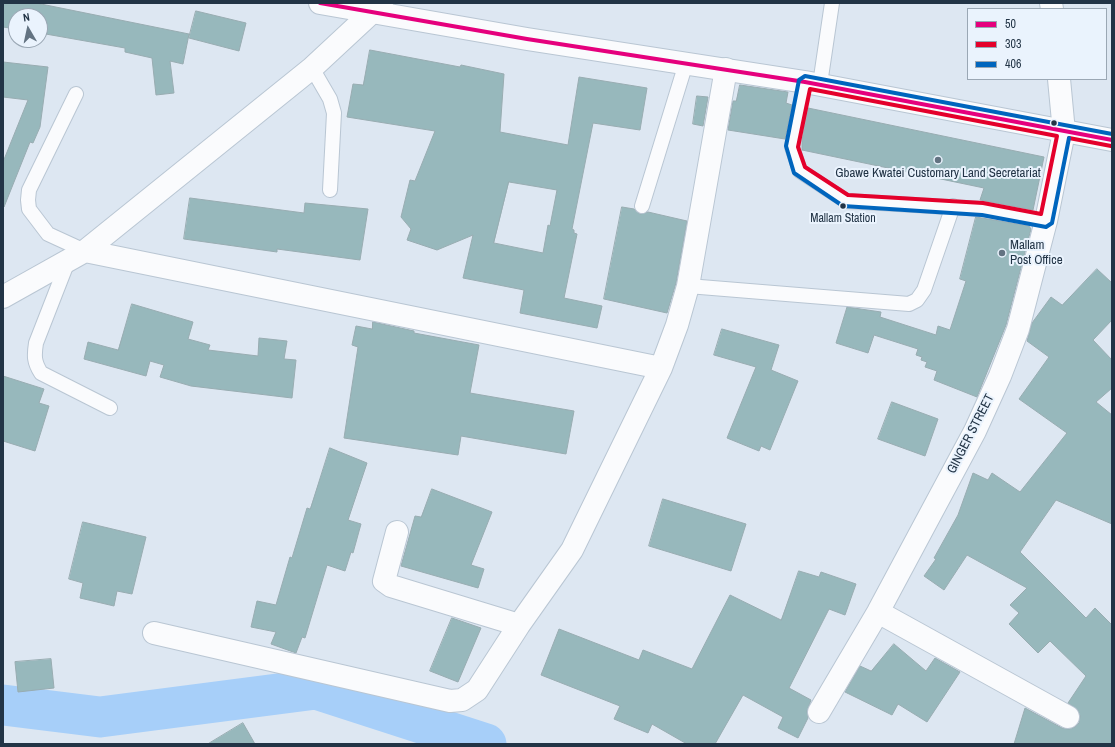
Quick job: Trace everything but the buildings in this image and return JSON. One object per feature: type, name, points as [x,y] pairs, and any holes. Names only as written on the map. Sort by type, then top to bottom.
[{"type":"street","points":[[320,3],[376,8],[686,63],[813,83],[1112,140]]},
{"type":"street","points":[[3,297],[77,256],[312,68],[376,8]]},
{"type":"street","points":[[154,633],[450,701],[462,700],[477,690],[519,624],[572,550],[661,368],[677,325],[688,286],[726,69]]},
{"type":"street","name":"GINGER STREET","points":[[819,712],[878,612],[975,431],[1000,376],[1018,329],[1046,221],[1064,132],[1059,80]]},
{"type":"street","points":[[77,256],[661,368]]},
{"type":"street","points":[[397,532],[384,581],[391,586],[519,624]]},
{"type":"street","points":[[878,612],[1068,717]]},
{"type":"lane","points":[[832,3],[813,83],[792,147],[800,171],[846,201],[953,206],[984,209],[1046,221]]},
{"type":"lane","points":[[642,206],[686,63]]},
{"type":"lane","points":[[312,68],[330,99],[334,113],[330,190]]},
{"type":"lane","points":[[76,94],[29,190],[29,209],[48,234],[77,256],[36,343],[34,356],[35,363],[41,373],[110,408]]},
{"type":"lane","points":[[688,286],[909,304],[917,300],[924,290],[953,206]]},
{"type":"waterway","points":[[3,705],[100,717],[316,689],[486,744]]},
{"type":"transit line","name":"50","points":[[320,3],[527,39],[805,82],[1112,140]]},
{"type":"transit line","name":"406","points":[[1069,138],[1052,223],[1046,227],[982,215],[843,206],[794,173],[786,146],[799,80],[805,76],[1112,134]]},
{"type":"transit line","name":"303","points":[[810,89],[1057,136],[1041,214],[983,203],[848,195],[805,167],[798,147],[810,89]]},
{"type":"transit line","name":"303","points":[[1069,138],[1111,146]]},
{"type":"place","name":"Gbawe Kwatei Customary Land Secretariat","points":[[938,160]]},
{"type":"place","name":"Mallam Station","points":[[843,206]]},
{"type":"place","name":"Mallam Post Office","points":[[1002,253]]}]
